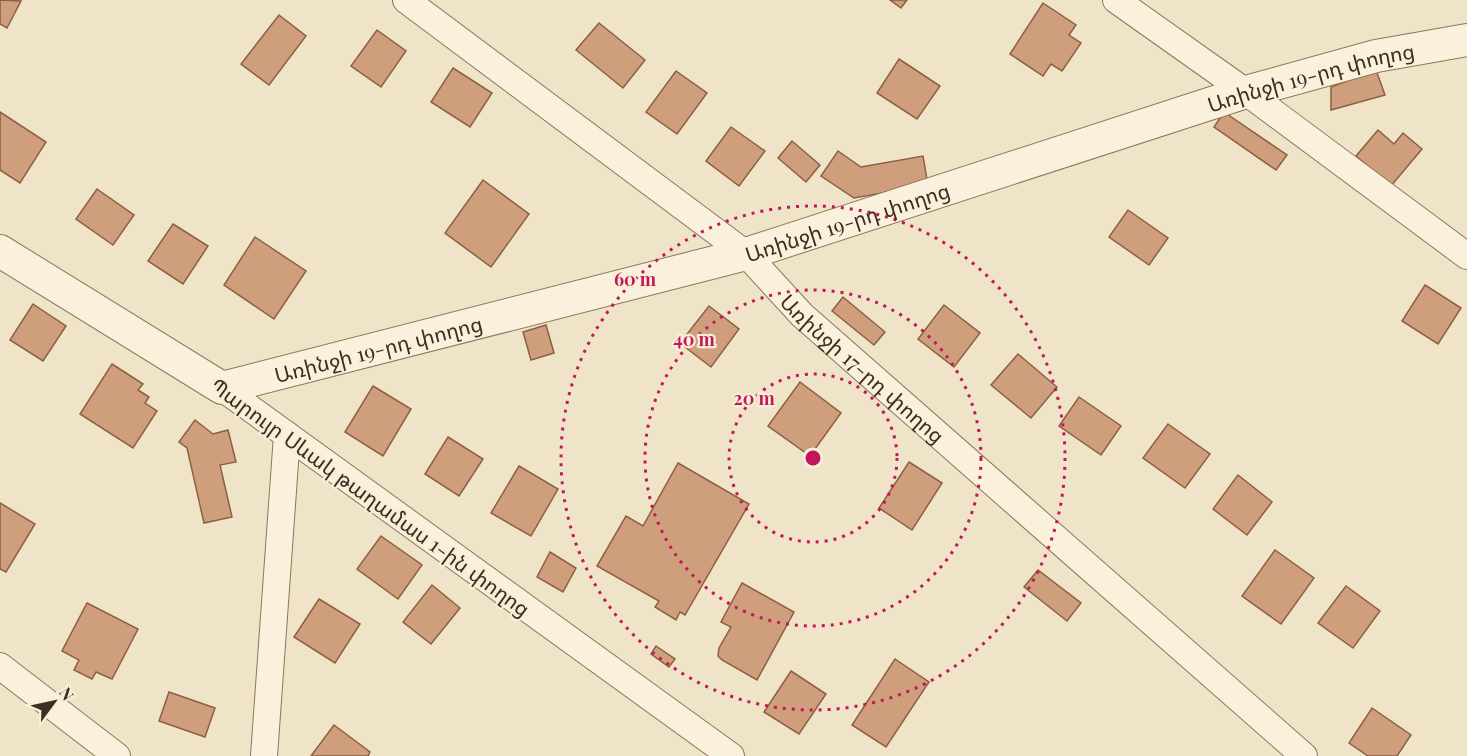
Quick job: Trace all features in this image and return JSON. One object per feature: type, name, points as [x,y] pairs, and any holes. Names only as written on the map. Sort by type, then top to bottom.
[{"type":"street","name":"Առինջի 17-րդ փողոց","points":[[406,0],[746,254],[802,315],[1304,756]]},
{"type":"street","points":[[1116,0],[1246,92],[1467,256]]},
{"type":"street","name":"Առինջի 19-րդ փողոց","points":[[222,388],[746,254],[1246,92],[1376,56],[1467,40]]},
{"type":"street","name":"Պարույր Սևակ թաղամաս 1-ին փողոց","points":[[0,251],[222,388],[731,756]]},
{"type":"street","points":[[264,756],[287,435]]},
{"type":"street","points":[[0,666],[117,756]]},
{"type":"building","points":[[0,0],[21,1],[7,28],[0,24]]},
{"type":"building","points":[[890,0],[907,0],[901,8]]},
{"type":"building","points":[[1043,3],[1076,25],[1069,35],[1081,43],[1062,71],[1051,64],[1043,76],[1010,54]]},
{"type":"building","points":[[279,15],[306,36],[269,85],[241,64]]},
{"type":"building","points":[[599,23],[645,60],[623,88],[576,50]]},
{"type":"building","points":[[377,30],[406,51],[381,87],[351,66]]},
{"type":"building","points":[[899,59],[940,86],[917,119],[877,93]]},
{"type":"building","points":[[453,68],[492,93],[470,127],[431,102]]},
{"type":"building","points":[[1376,70],[1385,95],[1331,110],[1331,87]]},
{"type":"building","points":[[676,71],[707,93],[677,134],[646,112]]},
{"type":"building","points":[[0,112],[46,142],[20,183],[0,170]]},
{"type":"building","points":[[1224,112],[1287,155],[1276,170],[1214,127]]},
{"type":"building","points":[[731,127],[765,151],[739,186],[706,161]]},
{"type":"building","points":[[1378,130],[1394,144],[1403,133],[1422,149],[1391,186],[1356,156]]},
{"type":"building","points":[[792,141],[820,165],[806,182],[778,158]]},
{"type":"building","points":[[838,151],[861,167],[923,156],[928,185],[854,198],[821,176]]},
{"type":"building","points":[[483,180],[529,214],[491,267],[445,233]]},
{"type":"building","points":[[97,189],[134,215],[113,245],[76,219]]},
{"type":"building","points":[[1128,210],[1168,238],[1149,265],[1109,237]]},
{"type":"building","points":[[173,224],[208,246],[183,284],[148,261]]},
{"type":"building","points":[[255,237],[306,271],[274,319],[224,285]]},
{"type":"building","points":[[1425,285],[1461,308],[1438,344],[1402,321]]},
{"type":"building","points":[[843,297],[885,332],[874,345],[832,311]]},
{"type":"building","points":[[33,304],[66,326],[43,361],[10,340]]},
{"type":"building","points":[[944,305],[980,333],[954,367],[918,339]]},
{"type":"building","points":[[709,306],[739,329],[711,367],[680,343]]},
{"type":"building","points":[[546,325],[554,353],[531,360],[523,332]]},
{"type":"building","points":[[1018,354],[1057,387],[1031,418],[991,385]]},
{"type":"building","points":[[112,364],[143,384],[138,390],[149,397],[145,403],[157,411],[133,448],[80,414]]},
{"type":"building","points":[[800,382],[841,413],[810,456],[768,426]]},
{"type":"building","points":[[373,386],[411,409],[383,456],[345,432]]},
{"type":"building","points":[[1079,397],[1121,426],[1101,455],[1059,426]]},
{"type":"building","points":[[195,420],[213,434],[228,430],[236,462],[220,465],[232,517],[204,523],[187,448],[179,442]]},
{"type":"building","points":[[1168,424],[1210,454],[1185,488],[1143,458]]},
{"type":"building","points":[[448,437],[483,459],[459,496],[425,474]]},
{"type":"building","points":[[909,462],[942,483],[912,530],[879,508]]},
{"type":"building","points":[[678,463],[749,504],[685,615],[680,612],[676,620],[655,607],[659,601],[597,566],[626,516],[643,526]]},
{"type":"building","points":[[519,466],[558,489],[531,536],[491,513]]},
{"type":"building","points":[[1238,475],[1272,502],[1247,535],[1213,509]]},
{"type":"building","points":[[0,503],[35,524],[6,572],[0,569]]},
{"type":"building","points":[[381,536],[422,565],[398,599],[357,569]]},
{"type":"building","points":[[1275,550],[1314,578],[1281,624],[1242,596]]},
{"type":"building","points":[[550,552],[576,568],[563,592],[537,577]]},
{"type":"building","points":[[1038,570],[1081,603],[1067,621],[1024,587]]},
{"type":"building","points":[[742,583],[794,612],[757,680],[718,656],[719,648],[731,627],[721,622]]},
{"type":"building","points":[[432,585],[460,608],[431,644],[403,622]]},
{"type":"building","points":[[1346,586],[1380,611],[1353,648],[1318,623]]},
{"type":"building","points":[[319,599],[360,624],[335,663],[294,637]]},
{"type":"building","points":[[87,603],[138,629],[112,679],[96,672],[92,679],[74,670],[79,660],[62,651]]},
{"type":"building","points":[[656,646],[675,659],[669,667],[651,654]]},
{"type":"building","points":[[895,659],[929,682],[886,747],[852,725]]},
{"type":"building","points":[[791,671],[826,694],[799,734],[764,712]]},
{"type":"building","points":[[169,692],[215,708],[205,737],[159,721]]},
{"type":"building","points":[[1372,708],[1411,735],[1397,756],[1368,756],[1349,743]]},
{"type":"building","points":[[334,725],[370,752],[368,756],[311,756]]}]
